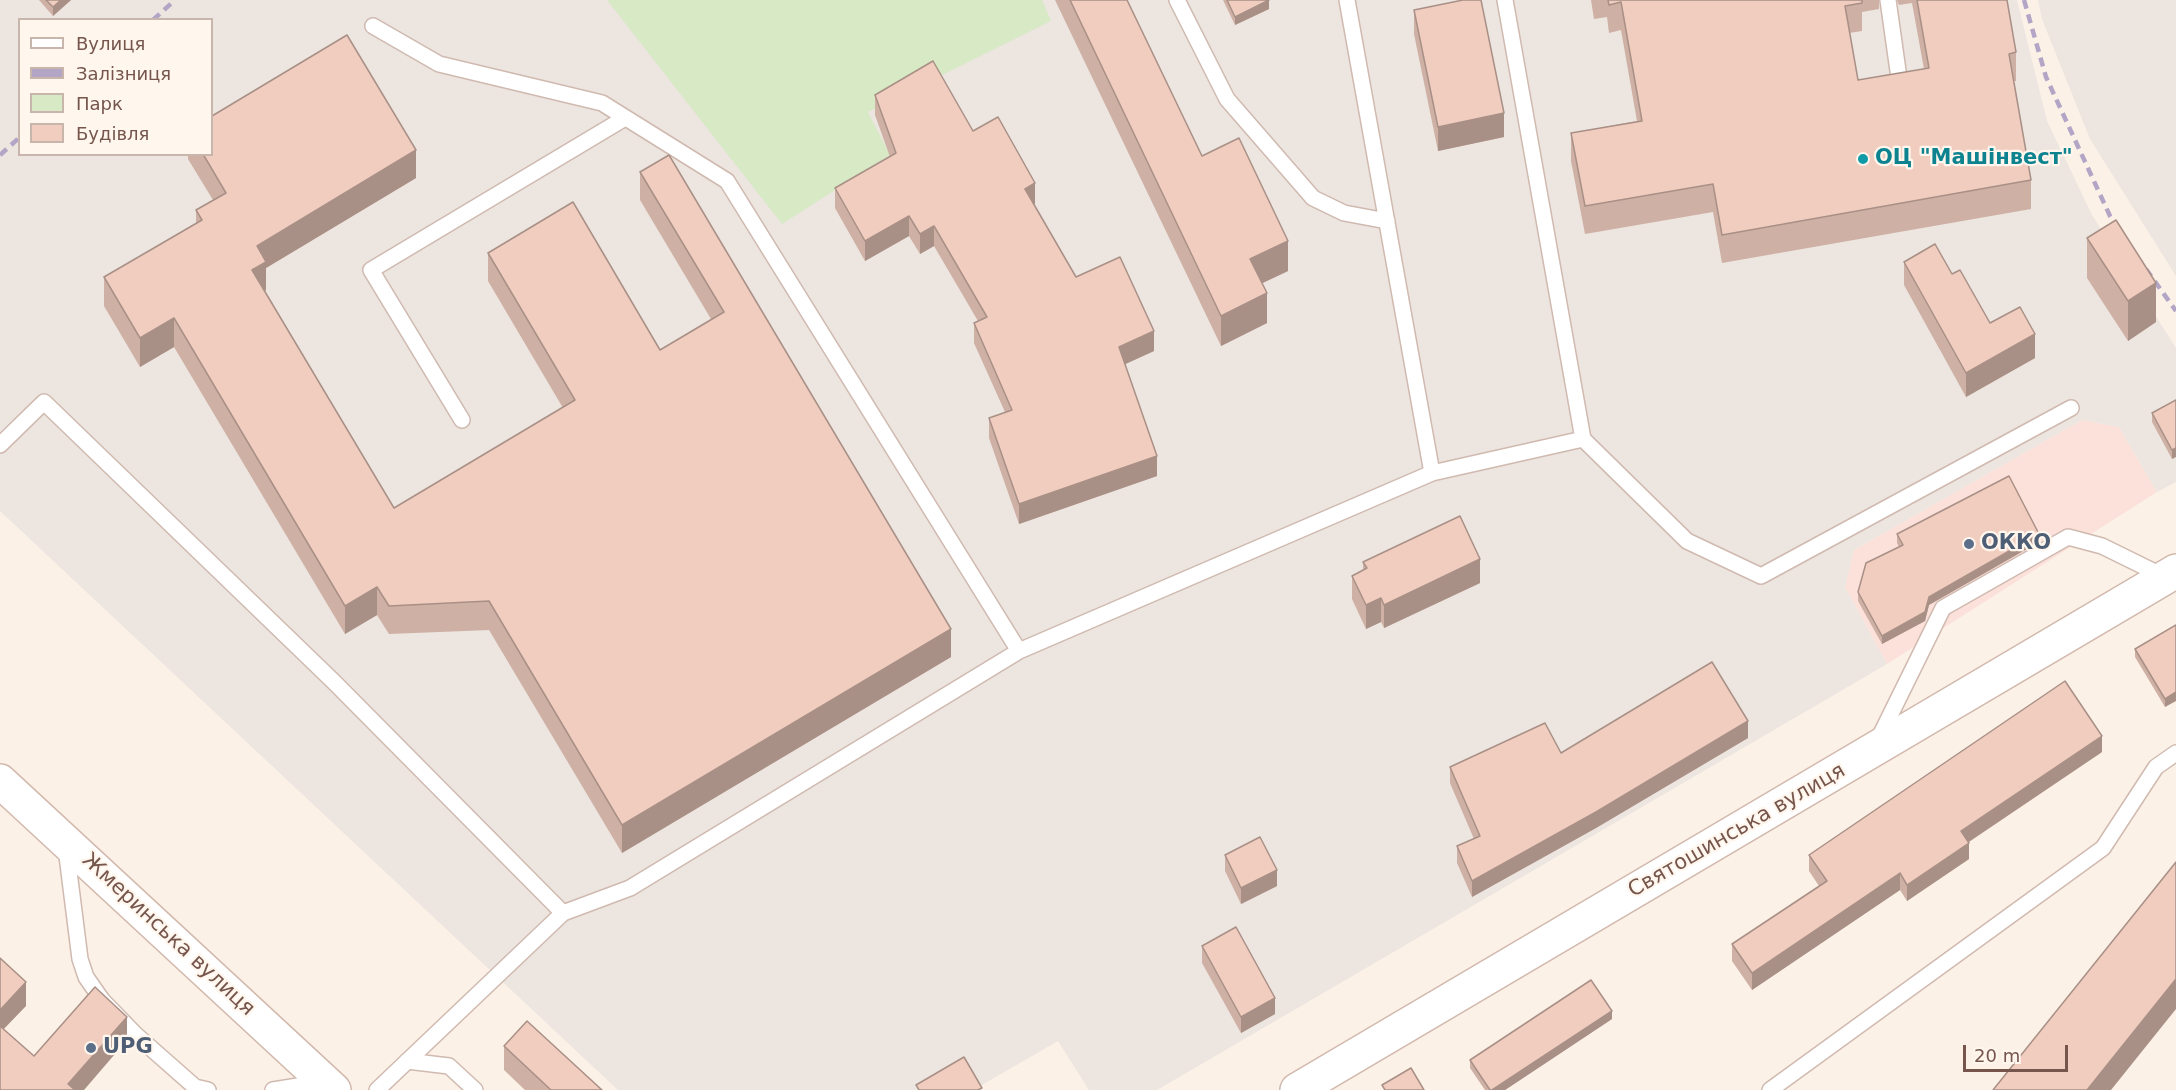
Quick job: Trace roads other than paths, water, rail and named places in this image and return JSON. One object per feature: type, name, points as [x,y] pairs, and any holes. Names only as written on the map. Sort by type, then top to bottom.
[{"type":"main road","name":"Святошинська вулиця","points":[[1297,1090],[2171,574]]},
{"type":"main road","name":"Жмеринська вулиця","points":[[0,781],[329,1086]]},
{"type":"lane","points":[[1177,0],[1227,99],[1313,198],[1344,213],[1387,221]]},
{"type":"lane","points":[[1347,0],[1432,473]]},
{"type":"lane","points":[[1505,0],[1583,440],[1687,542],[1761,576],[2071,408]]},
{"type":"lane","points":[[1888,0],[1899,78]]},
{"type":"lane","points":[[373,26],[439,64],[602,103],[727,182],[1018,651]]},
{"type":"lane","points":[[462,420],[371,270],[625,118]]},
{"type":"lane","points":[[0,445],[44,402],[334,682],[563,914]]},
{"type":"lane","points":[[377,1090],[563,914],[630,888],[1018,651],[1432,473],[1583,440]]},
{"type":"lane","points":[[1872,752],[1943,608],[2068,537],[2102,546],[2171,574]]},
{"type":"lane","points":[[1770,1090],[2103,848],[2156,767],[2176,753]]},
{"type":"lane","points":[[64,839],[80,959],[86,977],[102,1000],[136,1035],[195,1087],[208,1090]]},
{"type":"lane","points":[[407,1061],[449,1066],[475,1090]]},
{"type":"lane","points":[[273,1090],[329,1086]]},
{"type":"railway","points":[[155,18],[175,0]]},
{"type":"railway","points":[[2024,0],[2046,77],[2110,216],[2122,234]]},
{"type":"railway","points":[[0,155],[18,139]]},
{"type":"railway","points":[[2146,269],[2176,311]]},
{"type":"place","name":"ОЦ \"Машінвест\"","points":[[1863,159]]},
{"type":"place","name":"ОККО","points":[[1969,544]]},
{"type":"place","name":"UPG","points":[[91,1048]]}]
